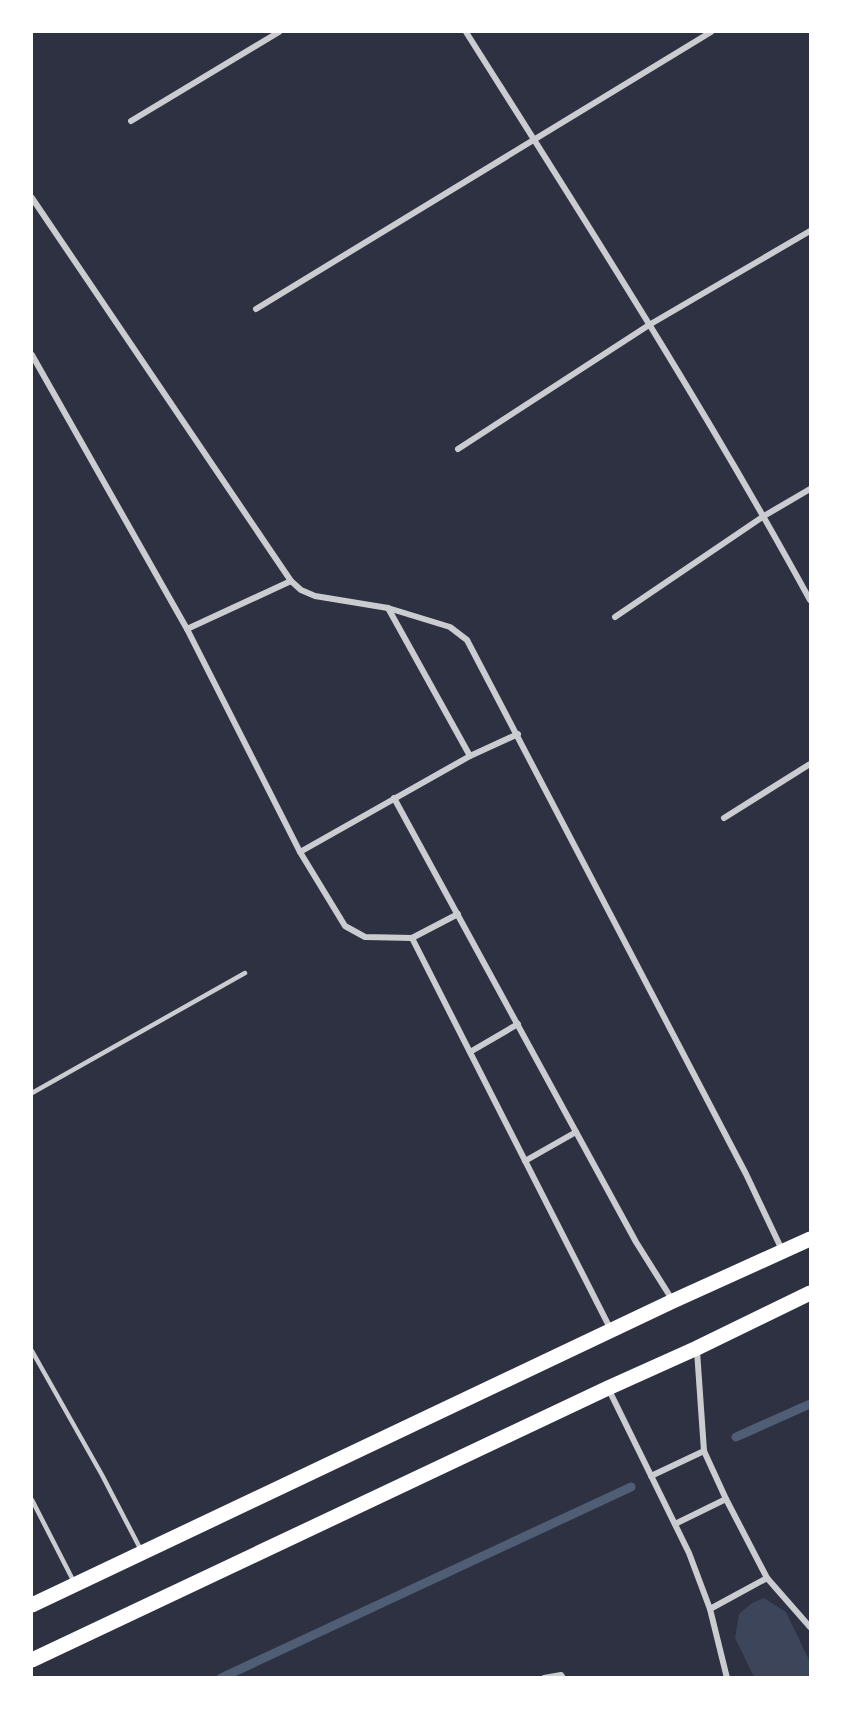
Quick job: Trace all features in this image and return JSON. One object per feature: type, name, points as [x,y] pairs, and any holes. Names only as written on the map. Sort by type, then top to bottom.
[{"type":"main road","points":[[32,1605],[673,1301],[810,1239]]},
{"type":"main road","points":[[32,1660],[810,1293]]},
{"type":"street","points":[[131,121],[279,32]]},
{"type":"street","points":[[466,32],[649,325],[764,516],[810,600]]},
{"type":"street","points":[[256,309],[533,138],[711,32]]},
{"type":"street","points":[[32,198],[291,581],[301,590],[315,596],[388,608],[450,627],[467,640],[746,1174],[783,1252]]},
{"type":"street","points":[[458,449],[649,325],[810,231]]},
{"type":"street","points":[[32,355],[187,629],[300,852],[345,926],[365,937],[412,938],[458,914]]},
{"type":"street","points":[[615,617],[764,516],[810,489]]},
{"type":"street","points":[[187,629],[291,581]]},
{"type":"street","points":[[388,608],[470,756]]},
{"type":"street","points":[[300,852],[470,756],[518,734]]},
{"type":"street","points":[[724,818],[810,764]]},
{"type":"street","points":[[394,798],[636,1242],[673,1301]]},
{"type":"street","points":[[412,938],[612,1330]]},
{"type":"street","points":[[470,1052],[518,1024]]},
{"type":"street","points":[[525,1161],[576,1132]]},
{"type":"street","points":[[697,1348],[704,1451],[767,1578],[810,1627]]},
{"type":"street","points":[[608,1388],[675,1524],[710,1609],[727,1677]]},
{"type":"street","points":[[651,1476],[704,1451]]},
{"type":"street","points":[[675,1524],[726,1499]]},
{"type":"street","points":[[710,1609],[767,1578]]},
{"type":"street","points":[[544,1677],[561,1675],[563,1677]]},
{"type":"lane","points":[[32,1093],[245,974]]},
{"type":"lane","points":[[32,1351],[143,1552]]},
{"type":"lane","points":[[32,1500],[75,1584]]},
{"type":"shaded area","points":[[764,1598],[786,1612],[810,1662],[810,1677],[754,1677],[735,1638],[739,1614],[752,1603]]},
{"type":"waterway","points":[[736,1437],[810,1404]]},
{"type":"waterway","points":[[221,1678],[631,1487]]}]
